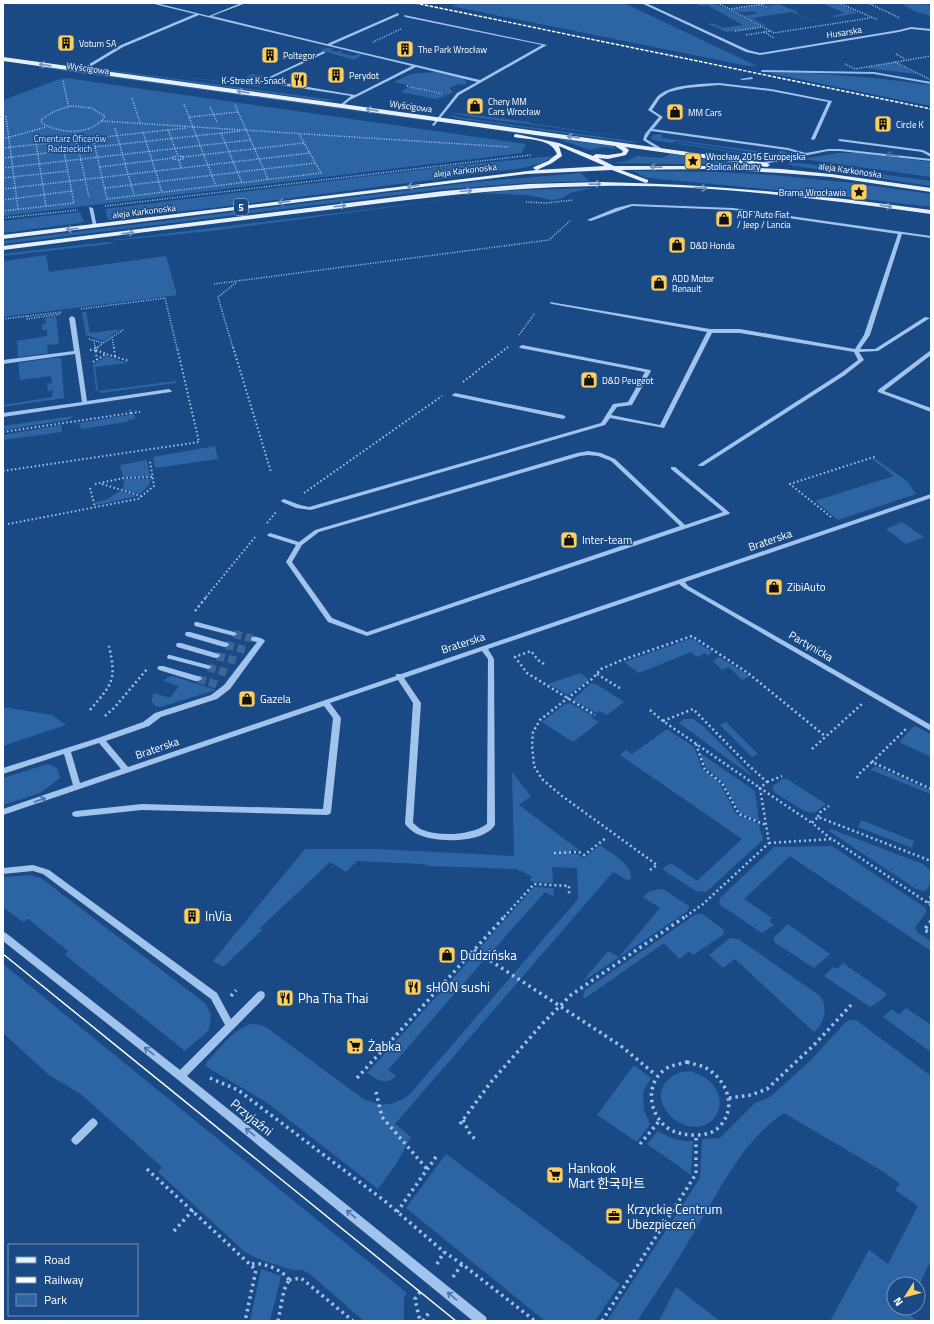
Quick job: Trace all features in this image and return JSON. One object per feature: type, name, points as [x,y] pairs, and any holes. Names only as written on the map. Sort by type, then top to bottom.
[{"type":"main road","name":"Wyścigowa","points":[[3,59],[660,149],[816,174]]},
{"type":"main road","points":[[3,65],[42,71]]},
{"type":"main road","points":[[128,83],[143,85]]},
{"type":"main road","name":"Wyścigowa","points":[[151,86],[551,142],[572,148],[636,178],[662,185]]},
{"type":"main road","points":[[526,172],[550,162],[560,155],[557,147],[551,142]]},
{"type":"main road","points":[[586,155],[608,157],[619,156],[626,152],[626,150],[622,147],[612,143]]},
{"type":"main road","name":"aleja Karkonoska","points":[[3,237],[526,172],[613,168],[706,168],[816,174],[931,190]]},
{"type":"main road","name":"aleja Karkonoska","points":[[3,248],[484,189],[592,184],[662,185],[787,194],[865,202],[931,212]]},
{"type":"street","points":[[152,3],[479,81]]},
{"type":"street","points":[[210,16],[244,3]]},
{"type":"street","name":"Husarska","points":[[643,3],[747,51],[760,54],[911,28],[931,30]]},
{"type":"street","points":[[82,70],[122,46],[199,14]]},
{"type":"street","points":[[328,45],[398,14]]},
{"type":"street","points":[[405,16],[545,45],[479,81],[455,97],[434,125]]},
{"type":"street","points":[[324,52],[265,80],[267,82],[356,96]]},
{"type":"street","points":[[341,106],[356,96],[415,66]]},
{"type":"street","points":[[660,149],[644,139],[661,117],[650,110],[661,95],[676,89],[732,85],[771,90],[830,101],[813,139]]},
{"type":"street","points":[[650,130],[788,149],[807,155]]},
{"type":"street","points":[[840,140],[923,151],[931,156]]},
{"type":"street","points":[[850,150],[859,143]]},
{"type":"street","points":[[759,164],[828,150],[850,150],[931,160]]},
{"type":"street","points":[[589,220],[628,206],[733,209],[900,233],[931,236]]},
{"type":"street","points":[[91,208],[95,226]]},
{"type":"street","points":[[856,351],[867,335],[900,233]]},
{"type":"street","points":[[552,303],[710,331],[740,332],[856,351],[876,350],[927,318]]},
{"type":"street","points":[[72,318],[85,403]]},
{"type":"street","points":[[608,416],[662,428],[710,331]]},
{"type":"street","points":[[285,502],[298,507],[310,509],[603,424],[615,405],[630,404],[648,371],[522,347]]},
{"type":"street","points":[[701,465],[843,374],[861,360],[856,351]]},
{"type":"street","points":[[3,362],[78,352]]},
{"type":"street","points":[[931,352],[880,391],[931,410]]},
{"type":"street","points":[[3,415],[169,391]]},
{"type":"street","points":[[455,395],[563,417]]},
{"type":"street","points":[[673,468],[727,513],[367,634],[330,620],[289,562],[300,544],[317,531],[579,454],[588,453],[599,454],[613,460],[684,527]]},
{"type":"street","name":"Braterska","points":[[3,812],[931,496]]},
{"type":"street","points":[[270,535],[300,544]]},
{"type":"street","name":"Partynicka","points":[[681,582],[686,587],[931,728]]},
{"type":"street","points":[[197,624],[234,634]]},
{"type":"street","points":[[188,634],[226,645]]},
{"type":"street","points":[[3,771],[101,740],[146,724],[158,715],[214,697],[227,687],[262,641],[254,639]]},
{"type":"street","points":[[179,645],[217,656]]},
{"type":"street","points":[[399,676],[417,703],[409,824],[419,831],[436,836],[469,836],[478,834],[487,830],[491,825],[491,659],[483,648]]},
{"type":"street","points":[[246,650],[254,652]]},
{"type":"street","points":[[170,657],[208,667]]},
{"type":"street","points":[[237,661],[245,664]]},
{"type":"street","points":[[160,668],[198,679]]},
{"type":"street","points":[[228,673],[236,675]]},
{"type":"street","points":[[219,685],[227,687]]},
{"type":"street","points":[[76,814],[142,807],[327,812],[337,718],[325,702]]},
{"type":"street","points":[[101,740],[126,770]]},
{"type":"street","points":[[67,751],[77,787]]},
{"type":"street","points":[[3,871],[33,868],[46,872],[214,996],[230,1026]]},
{"type":"street","name":"Przyjaźni","points":[[3,936],[180,1076],[482,1321]]},
{"type":"street","points":[[180,1076],[261,995]]},
{"type":"street","points":[[76,1140],[93,1123]]},
{"type":"path","points":[[718,3],[774,33],[870,18]]},
{"type":"path","points":[[729,9],[770,3]]},
{"type":"path","points":[[838,3],[870,18],[876,20],[883,19]]},
{"type":"path","points":[[761,4],[768,8]]},
{"type":"path","points":[[857,20],[861,22]]},
{"type":"path","points":[[833,24],[840,27]]},
{"type":"path","points":[[372,42],[407,26]]},
{"type":"path","points":[[732,32],[763,27]]},
{"type":"path","points":[[764,32],[774,38]]},
{"type":"path","points":[[896,54],[906,60]]},
{"type":"path","points":[[845,64],[855,69],[931,56]]},
{"type":"path","points":[[894,62],[929,79]]},
{"type":"path","points":[[63,78],[69,108]]},
{"type":"path","points":[[406,85],[448,96]]},
{"type":"path","points":[[132,98],[140,123]]},
{"type":"path","points":[[184,104],[216,186]]},
{"type":"path","points":[[234,105],[268,179]]},
{"type":"path","points":[[46,127],[42,123],[42,120],[46,115],[69,108],[81,107],[97,110],[104,116],[102,121]]},
{"type":"path","points":[[210,107],[217,122]]},
{"type":"path","points":[[189,117],[238,112]]},
{"type":"path","points":[[6,116],[18,209]]},
{"type":"path","points":[[3,139],[46,127],[59,130],[75,130],[93,127],[102,121],[515,148]]},
{"type":"path","points":[[3,148],[193,127]]},
{"type":"path","points":[[115,128],[134,196]]},
{"type":"path","points":[[168,130],[178,156]]},
{"type":"path","points":[[95,147],[246,130]]},
{"type":"path","points":[[143,132],[162,192]]},
{"type":"path","points":[[75,133],[89,200]]},
{"type":"path","points":[[221,133],[242,182]]},
{"type":"path","points":[[93,138],[107,199],[321,173],[299,133]]},
{"type":"path","points":[[35,136],[46,206]]},
{"type":"path","points":[[3,168],[250,140]]},
{"type":"path","points":[[3,211],[74,202],[62,141]]},
{"type":"path","points":[[174,158],[174,160],[179,160],[204,155],[304,143]]},
{"type":"path","points":[[3,158],[64,151]]},
{"type":"path","points":[[3,189],[310,153]]},
{"type":"path","points":[[3,218],[533,154]]},
{"type":"path","points":[[100,167],[174,158],[173,157],[178,156],[182,156],[183,158]]},
{"type":"path","points":[[179,160],[181,168]]},
{"type":"path","points":[[105,188],[315,163]]},
{"type":"path","points":[[3,178],[68,171]]},
{"type":"path","points":[[3,200],[72,192]]},
{"type":"path","points":[[214,284],[549,240],[572,220]]},
{"type":"path","points":[[237,281],[218,297],[271,472]]},
{"type":"path","points":[[3,471],[199,442],[165,298],[78,310]]},
{"type":"path","points":[[3,319],[65,311]]},
{"type":"path","points":[[27,316],[27,319],[58,315],[58,317]]},
{"type":"path","points":[[112,337],[115,357]]},
{"type":"path","points":[[94,340],[97,360]]},
{"type":"path","points":[[95,350],[103,343]]},
{"type":"path","points":[[95,350],[129,361]]},
{"type":"path","points":[[88,365],[106,354]]},
{"type":"path","points":[[459,385],[489,362]]},
{"type":"path","points":[[275,514],[285,502],[304,493],[446,394]]},
{"type":"path","points":[[131,413],[140,412]]},
{"type":"path","points":[[829,515],[790,484],[877,456]]},
{"type":"path","points":[[8,524],[138,499],[154,486],[150,461]]},
{"type":"path","points":[[95,484],[124,478],[153,477]]},
{"type":"path","points":[[100,483],[142,496]]},
{"type":"path","points":[[90,488],[94,507]]},
{"type":"path","points":[[650,870],[657,865],[562,796],[542,779],[534,766],[532,745],[533,732],[540,720],[568,700],[601,669],[622,660],[692,636],[748,673],[825,736]]},
{"type":"path","points":[[90,710],[110,687],[114,676],[109,646]]},
{"type":"path","points":[[544,664],[538,660],[531,651],[515,656],[527,672],[568,700],[595,715]]},
{"type":"path","points":[[597,674],[620,689]]},
{"type":"path","points":[[812,749],[867,700]]},
{"type":"path","points":[[663,721],[693,709],[746,763],[767,782]]},
{"type":"path","points":[[650,710],[663,721],[812,823],[832,839],[930,904],[931,896]]},
{"type":"path","points":[[857,778],[859,774],[910,725]]},
{"type":"path","points":[[696,744],[705,770],[722,783],[739,814],[766,825]]},
{"type":"path","points":[[872,762],[931,789]]},
{"type":"path","points":[[760,788],[767,782],[782,776]]},
{"type":"path","points":[[760,788],[769,843]]},
{"type":"path","points":[[812,823],[818,817],[819,813],[829,806]]},
{"type":"path","points":[[818,817],[931,861]]},
{"type":"path","points":[[554,853],[579,852],[584,855],[606,838]]},
{"type":"path","points":[[460,1124],[491,1082],[571,995],[703,904],[769,843],[832,839]]},
{"type":"path","points":[[358,1078],[534,884],[569,886],[569,896]]},
{"type":"path","points":[[931,921],[924,930],[931,933]]},
{"type":"path","points":[[474,950],[620,1046],[656,1075]]},
{"type":"path","points":[[729,1098],[751,1095],[767,1089],[814,1046],[851,1005]]},
{"type":"path","points":[[687,1062],[697,1064],[707,1069],[716,1075],[723,1084],[729,1098],[729,1110],[725,1119],[720,1126],[706,1134],[696,1136],[685,1135],[674,1131],[660,1120],[652,1106],[650,1088],[656,1075],[667,1067],[676,1063],[687,1062]]},
{"type":"path","points":[[192,1064],[208,1077],[238,1090],[339,1165],[444,1252],[462,1264],[535,1321]]},
{"type":"path","points":[[376,1092],[382,1117],[428,1169]]},
{"type":"path","points":[[463,1120],[470,1134],[476,1140]]},
{"type":"path","points":[[640,1144],[660,1120]]},
{"type":"path","points":[[602,1321],[696,1174],[696,1136]]},
{"type":"path","points":[[397,1212],[438,1154]]},
{"type":"path","points":[[147,1169],[252,1264],[256,1270],[245,1321]]},
{"type":"path","points":[[174,1231],[193,1210]]},
{"type":"path","points":[[252,1264],[258,1263],[285,1273],[288,1280],[284,1290],[278,1321]]},
{"type":"path","points":[[451,1280],[462,1264]]},
{"type":"path","points":[[288,1280],[301,1278],[353,1321]]},
{"type":"path","points":[[423,1321],[430,1311]]},
{"type":"green space","points":[[460,3],[624,3],[757,66],[748,66],[451,6]]},
{"type":"green space","points":[[715,3],[761,27],[727,32],[708,24],[712,23],[723,28],[743,25],[707,5],[701,6],[696,4]]},
{"type":"green space","points":[[822,3],[838,3],[858,13],[835,17],[832,16],[844,13]]},
{"type":"green space","points":[[900,3],[923,3],[931,6],[931,16],[914,11]]},
{"type":"green space","points":[[779,4],[798,12],[796,13],[808,19],[814,20],[809,20],[792,12],[752,18],[767,26],[764,26],[744,16],[758,13],[739,12],[731,9],[760,5],[767,9],[769,8],[765,6]]},
{"type":"green space","points":[[335,48],[330,50],[337,52],[343,50],[340,53],[353,56],[359,54],[362,55],[354,60],[320,50]]},
{"type":"green space","points":[[894,62],[916,74],[865,68]]},
{"type":"green space","points":[[39,66],[428,120],[429,121],[37,67]]},
{"type":"green space","points":[[95,68],[334,100],[326,101]]},
{"type":"green space","points":[[435,72],[464,79],[467,83],[464,85],[458,84],[449,88],[453,92],[448,95],[394,82],[411,74]]},
{"type":"green space","points":[[797,72],[874,78],[931,85],[931,106],[769,73]]},
{"type":"green space","points":[[251,74],[265,76],[259,79],[262,83],[259,87],[169,75],[237,83]]},
{"type":"green space","name":"Cmentarz Oficerów Radzieckich","points":[[66,78],[526,144],[522,153],[3,216],[3,100]]},
{"type":"green space","points":[[409,87],[447,96],[435,99],[401,92]]},
{"type":"green space","points":[[449,112],[530,122],[529,123],[638,139],[466,116]]},
{"type":"green space","points":[[450,115],[638,142],[633,143],[461,119]]},
{"type":"green space","points":[[456,125],[613,146],[616,149],[604,147],[590,150],[558,139]]},
{"type":"green space","points":[[662,134],[662,138],[778,154],[780,150],[786,152],[788,155],[784,157],[676,141],[672,143],[652,140],[651,138],[653,135]]},
{"type":"green space","points":[[679,143],[778,158],[678,144]]},
{"type":"green space","points":[[838,153],[861,153],[931,162],[931,177],[802,159]]},
{"type":"green space","points":[[670,154],[746,165],[613,163],[627,161],[637,156],[663,158]]},
{"type":"green space","points":[[554,156],[542,163],[523,168],[236,205],[108,220],[105,209],[451,166]]},
{"type":"green space","points":[[788,164],[809,164],[931,181],[931,186],[790,165]]},
{"type":"green space","points":[[633,171],[716,172],[773,175],[852,183],[931,194],[931,207],[831,195],[657,179],[644,177]]},
{"type":"green space","points":[[581,173],[589,181],[524,183],[436,190],[3,244],[3,241],[474,182]]},
{"type":"green space","points":[[592,188],[570,193],[563,198],[552,200],[526,195],[480,193],[519,190]]},
{"type":"green space","points":[[453,199],[211,231],[113,240]]},
{"type":"green space","points":[[80,212],[83,220],[87,220],[80,223],[3,233],[3,221]]},
{"type":"green space","points":[[107,242],[117,243],[3,256],[3,254]]},
{"type":"green space","points":[[46,255],[49,272],[166,256],[177,295],[3,317],[3,261]]},
{"type":"green space","points":[[82,312],[86,312],[90,333],[121,329],[103,341],[86,335]]},
{"type":"green space","points":[[56,316],[59,344],[47,345],[48,353],[18,357],[17,341],[47,336],[47,330],[42,330],[42,324],[46,323],[45,318]]},
{"type":"green space","points":[[106,356],[127,363],[95,367],[98,391],[175,381],[176,383],[101,393],[96,390],[93,365]]},
{"type":"green space","points":[[61,358],[64,398],[3,407],[3,405],[52,397],[53,390],[48,391],[47,384],[52,383],[51,376],[20,380],[18,363]]},
{"type":"green space","points":[[134,414],[135,419],[128,420],[127,422],[81,429],[80,424],[67,425]]},
{"type":"green space","points":[[73,416],[66,420],[3,430],[3,426]]},
{"type":"green space","points":[[61,425],[62,432],[3,440],[3,435]]},
{"type":"green space","points":[[215,446],[218,459],[155,468],[153,457]]},
{"type":"green space","points":[[874,458],[907,481],[916,494],[838,520],[815,501],[894,476],[872,459]]},
{"type":"green space","points":[[147,460],[150,476],[123,477],[120,465]]},
{"type":"green space","points":[[124,479],[151,479],[149,485],[140,494],[122,489]]},
{"type":"green space","points":[[120,491],[137,496],[97,505],[96,502],[106,500]]},
{"type":"green space","points":[[902,522],[924,537],[906,544],[886,529]]},
{"type":"green space","points":[[693,639],[712,652],[708,656],[705,653],[697,657],[691,652],[639,673],[624,662]]},
{"type":"green space","points":[[719,657],[750,676],[742,680],[729,667],[722,670],[713,661]]},
{"type":"green space","points":[[580,673],[587,678],[588,681],[568,695],[548,684]]},
{"type":"green space","points":[[173,676],[216,690],[160,707],[155,705],[152,702],[154,693],[170,698],[179,686],[163,681],[168,677]]},
{"type":"green space","points":[[591,683],[596,684],[624,702],[607,715],[600,711],[597,713],[573,700]]},
{"type":"green space","points":[[570,703],[593,716],[592,718],[599,722],[573,742],[542,722],[565,704]]},
{"type":"green space","points":[[3,707],[52,715],[66,725],[3,746]]},
{"type":"green space","points":[[684,719],[693,719],[702,725],[751,774],[750,775],[679,723]]},
{"type":"green space","points":[[726,722],[758,754],[752,757],[720,725]]},
{"type":"green space","points":[[916,726],[931,735],[931,757],[899,742],[913,727]]},
{"type":"green space","points":[[667,729],[694,747],[702,769],[719,782],[736,814],[759,824],[763,840],[706,892],[696,891],[662,869],[671,863],[697,881],[742,839],[620,755],[626,750],[632,754]]},
{"type":"green space","points":[[700,753],[755,791],[759,821],[740,813],[723,782],[707,769]]},
{"type":"green space","points":[[48,764],[57,768],[60,778],[40,793],[3,805],[3,778]]},
{"type":"green space","points":[[875,766],[931,791],[931,794],[871,770]]},
{"type":"green space","points":[[512,772],[531,796],[519,805],[579,850],[569,851],[569,854],[577,854],[584,858],[600,845],[620,859],[628,867],[631,878],[629,881],[613,872],[395,1124],[411,1137],[395,1166],[378,1189],[266,1102],[205,1066],[207,1062],[222,1045],[240,1029],[256,1024],[267,1028],[362,1098],[380,1104],[391,1104],[403,1099],[409,1095],[578,899],[577,868],[552,867],[553,883],[532,882],[530,880],[532,877],[522,871],[518,871],[518,869],[428,866],[424,864],[357,861],[346,872],[330,862],[260,928],[262,930],[223,967],[213,961],[305,849],[377,849],[514,856]]},
{"type":"green space","points":[[782,779],[787,779],[826,804],[814,813],[804,811],[774,792],[772,787]]},
{"type":"green space","points":[[861,820],[914,841],[912,848],[858,827]]},
{"type":"green space","points":[[831,829],[923,864],[931,871],[930,885],[925,891],[916,889],[829,831]]},
{"type":"green space","points":[[832,846],[926,908],[926,912],[915,928],[918,933],[931,941],[931,951],[790,856],[744,899],[772,918],[769,921],[774,925],[762,933],[719,904],[720,898],[774,847]]},
{"type":"green space","points":[[30,875],[41,878],[206,1004],[211,1015],[209,1030],[185,1051],[65,955],[68,951],[28,919],[23,922],[3,907],[3,877]]},
{"type":"green space","points":[[534,887],[553,888],[554,897],[545,892],[488,956],[479,949]]},
{"type":"green space","points":[[663,889],[689,906],[688,911],[582,982],[608,951],[619,957],[660,908],[643,897],[654,890]]},
{"type":"green space","points":[[696,914],[702,914],[723,929],[724,934],[693,955],[689,951],[680,959],[664,943],[584,999],[583,996],[585,990]]},
{"type":"green space","points":[[788,924],[830,954],[814,968],[774,942],[774,937]]},
{"type":"green space","points":[[730,938],[740,940],[820,996],[823,1000],[825,1010],[823,1020],[814,1032],[735,959],[723,968],[709,955]]},
{"type":"green space","points":[[475,954],[484,960],[388,1070],[396,1076],[389,1081],[382,1081],[367,1073]]},
{"type":"green space","points":[[843,963],[887,994],[880,1001],[870,1007],[824,976],[833,967],[837,969]]},
{"type":"green space","points":[[3,964],[407,1293],[404,1297],[404,1321],[364,1321],[311,1275],[303,1270],[293,1270],[261,1260],[245,1252],[158,1172],[162,1167],[82,1095],[49,1075],[3,1033]]},
{"type":"green space","points":[[906,1008],[931,1025],[931,1052],[883,1017],[892,1009],[899,1015]]},
{"type":"green space","points":[[850,1020],[856,1020],[931,1076],[931,1260],[923,1276],[886,1276],[886,1316],[911,1316],[918,1321],[830,1321],[869,1250],[888,1264],[918,1206],[895,1190],[900,1184],[879,1169],[784,1113],[769,1124],[755,1138],[731,1170],[678,1260],[637,1321],[607,1321],[700,1178],[702,1139],[720,1138],[755,1103],[770,1097],[808,1063],[845,1023]]},
{"type":"green space","points":[[634,1065],[651,1078],[643,1092],[644,1110],[650,1124],[637,1142],[597,1115]]},
{"type":"green space","points":[[680,1072],[691,1072],[700,1075],[712,1084],[719,1097],[720,1104],[718,1111],[714,1118],[703,1126],[691,1127],[679,1122],[669,1114],[663,1104],[661,1093],[666,1082]]},
{"type":"green space","points":[[658,1131],[675,1139],[693,1141],[691,1175],[647,1144]]},
{"type":"green space","points":[[446,1154],[620,1284],[595,1321],[545,1321],[406,1208]]},
{"type":"green space","points":[[261,1269],[281,1276],[270,1321],[250,1321]]},
{"type":"green space","points":[[676,1287],[720,1321],[659,1321]]},
{"type":"waterway","points":[[762,71],[874,73],[931,83]]},
{"type":"waterway","points":[[742,79],[752,78]]},
{"type":"tunnel","points":[[234,634],[254,639]]},
{"type":"tunnel","points":[[226,645],[246,650]]},
{"type":"tunnel","points":[[217,656],[237,661]]},
{"type":"tunnel","points":[[208,667],[228,673]]},
{"type":"tunnel","points":[[198,679],[219,685]]},
{"type":"tram line","points":[[3,954],[456,1321]]},
{"type":"railway","points":[[415,3],[931,109]]},
{"type":"place","name":"Votum SA","points":[[66,43]]},
{"type":"place","name":"The Park Wrocław","points":[[405,49]]},
{"type":"place","name":"Poltegor","points":[[270,55]]},
{"type":"place","name":"Perydot","points":[[336,75]]},
{"type":"place","name":"K-Street K-Snack","points":[[299,80]]},
{"type":"place","name":"Chery MM Cars Wrocław","points":[[475,106]]},
{"type":"place","name":"MM Cars","points":[[675,112]]},
{"type":"place","name":"Circle K","points":[[883,124]]},
{"type":"place","name":"Wrocław 2016 Europejska Stolica Kultury","points":[[693,161]]},
{"type":"place","name":"Brama Wrocławia","points":[[859,192]]},
{"type":"place","name":"ADF Auto Fiat / Jeep / Lancia","points":[[724,219]]},
{"type":"place","name":"D&D Honda","points":[[677,245]]},
{"type":"place","name":"ADD Motor Renault","points":[[659,283]]},
{"type":"place","name":"D&D Peugeot","points":[[589,380]]},
{"type":"place","name":"Inter-team","points":[[569,540]]},
{"type":"place","name":"ZibiAuto","points":[[774,587]]},
{"type":"place","name":"Gazela","points":[[247,699]]},
{"type":"place","name":"InVia","points":[[192,916]]},
{"type":"place","name":"Dudzińska","points":[[447,955]]},
{"type":"place","name":"sHON sushi","points":[[413,987]]},
{"type":"place","name":"Pha Tha Thai","points":[[285,998]]},
{"type":"place","name":"Żabka","points":[[355,1046]]},
{"type":"place","name":"Hankook Mart 한국마트","points":[[555,1175]]},
{"type":"place","name":"Krzyckie Centrum Ubezpieczeń","points":[[614,1216]]}]
